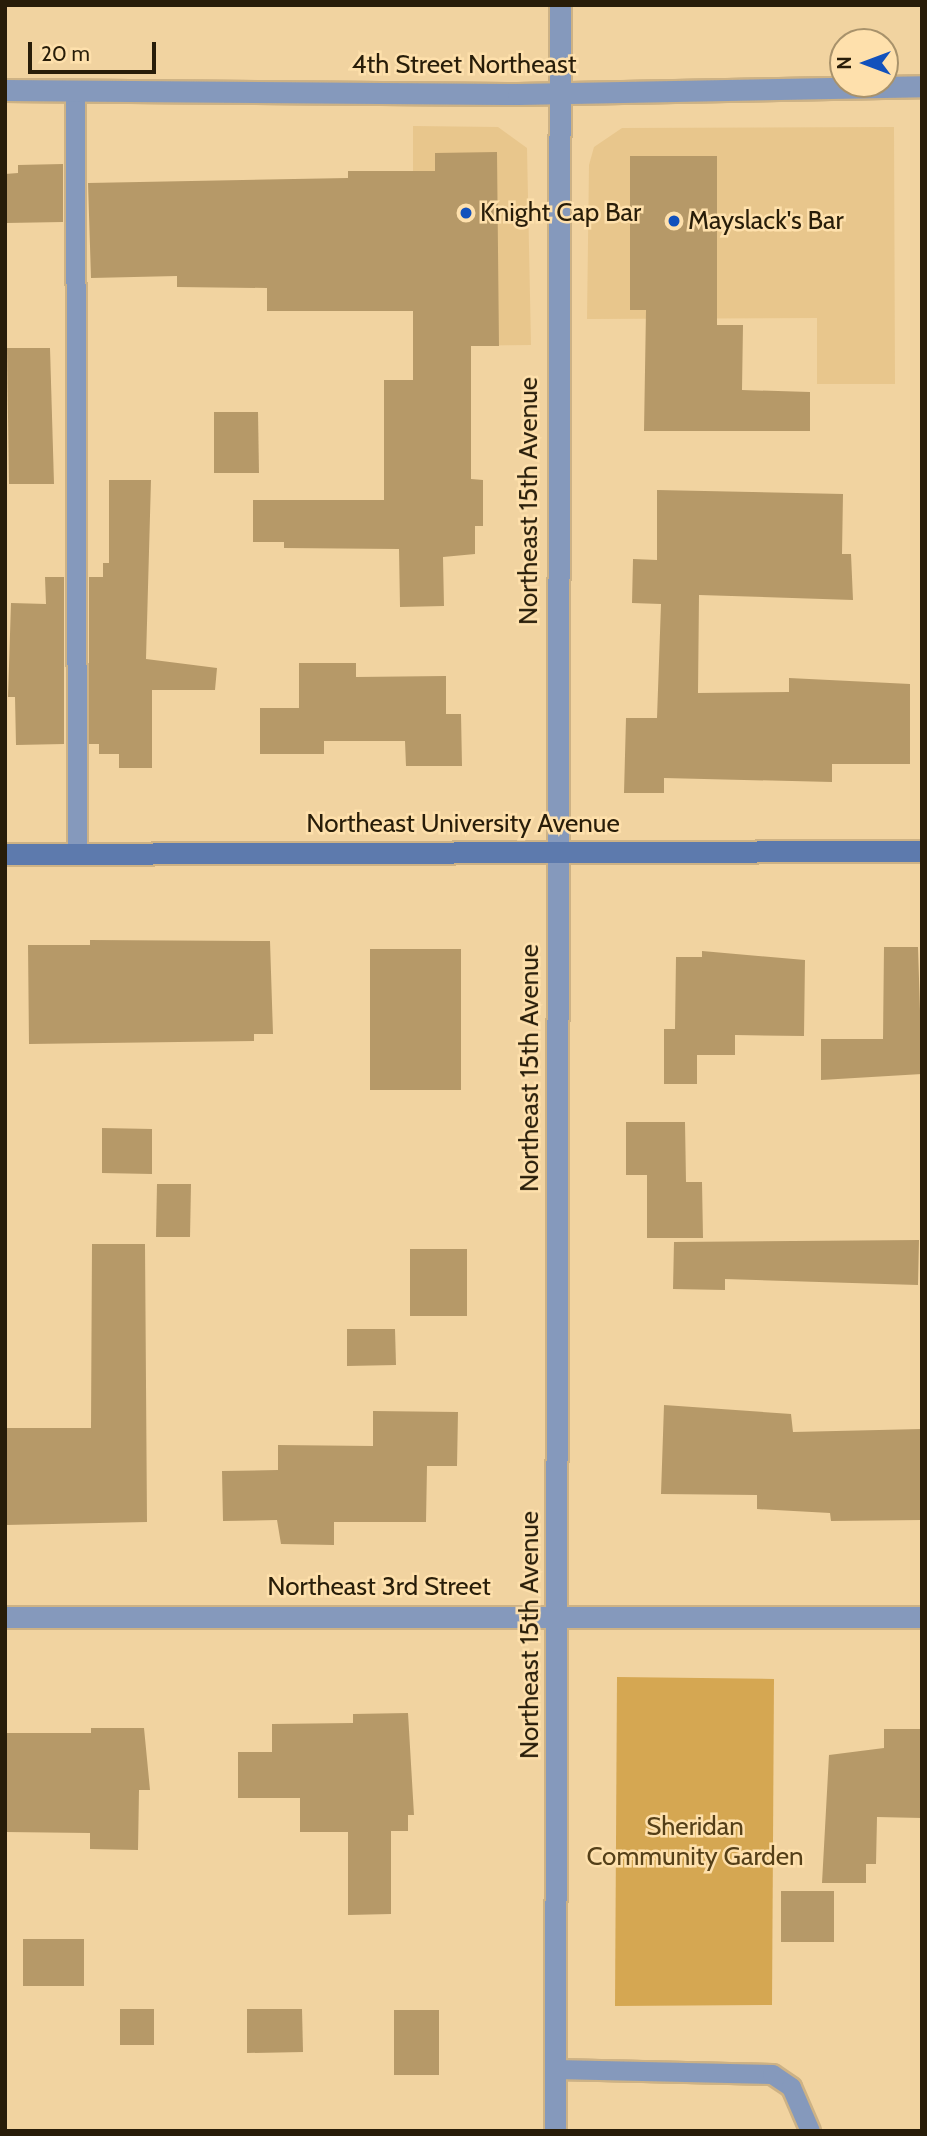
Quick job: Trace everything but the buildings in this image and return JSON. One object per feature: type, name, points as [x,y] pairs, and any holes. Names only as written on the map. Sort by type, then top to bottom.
[{"type":"main road","name":"Northeast University Avenue","points":[[5,853],[922,851]]},
{"type":"street","name":"Northeast 15th Avenue","points":[[555,2131],[559,1614],[557,852],[560,5]]},
{"type":"street","name":"4th Street Northeast","points":[[5,90],[559,93],[922,86]]},
{"type":"street","name":"Northeast 3rd Street","points":[[5,1617],[559,1614],[922,1617]]},
{"type":"lane","points":[[75,90],[77,853]]},
{"type":"lane","points":[[556,2069],[772,2074],[791,2087],[810,2131]]},
{"type":"shaded area","points":[[413,126],[498,127],[527,148],[531,345],[413,346]]},
{"type":"shaded area","points":[[894,127],[895,384],[817,384],[817,318],[587,319],[589,165],[594,147],[622,128]]},
{"type":"green space","name":"Sheridan Community Garden","points":[[617,1677],[774,1679],[772,2005],[615,2006]]},
{"type":"place","name":"Knight Cap Bar","points":[[466,213]]},
{"type":"place","name":"Mayslack's Bar","points":[[674,221]]}]
